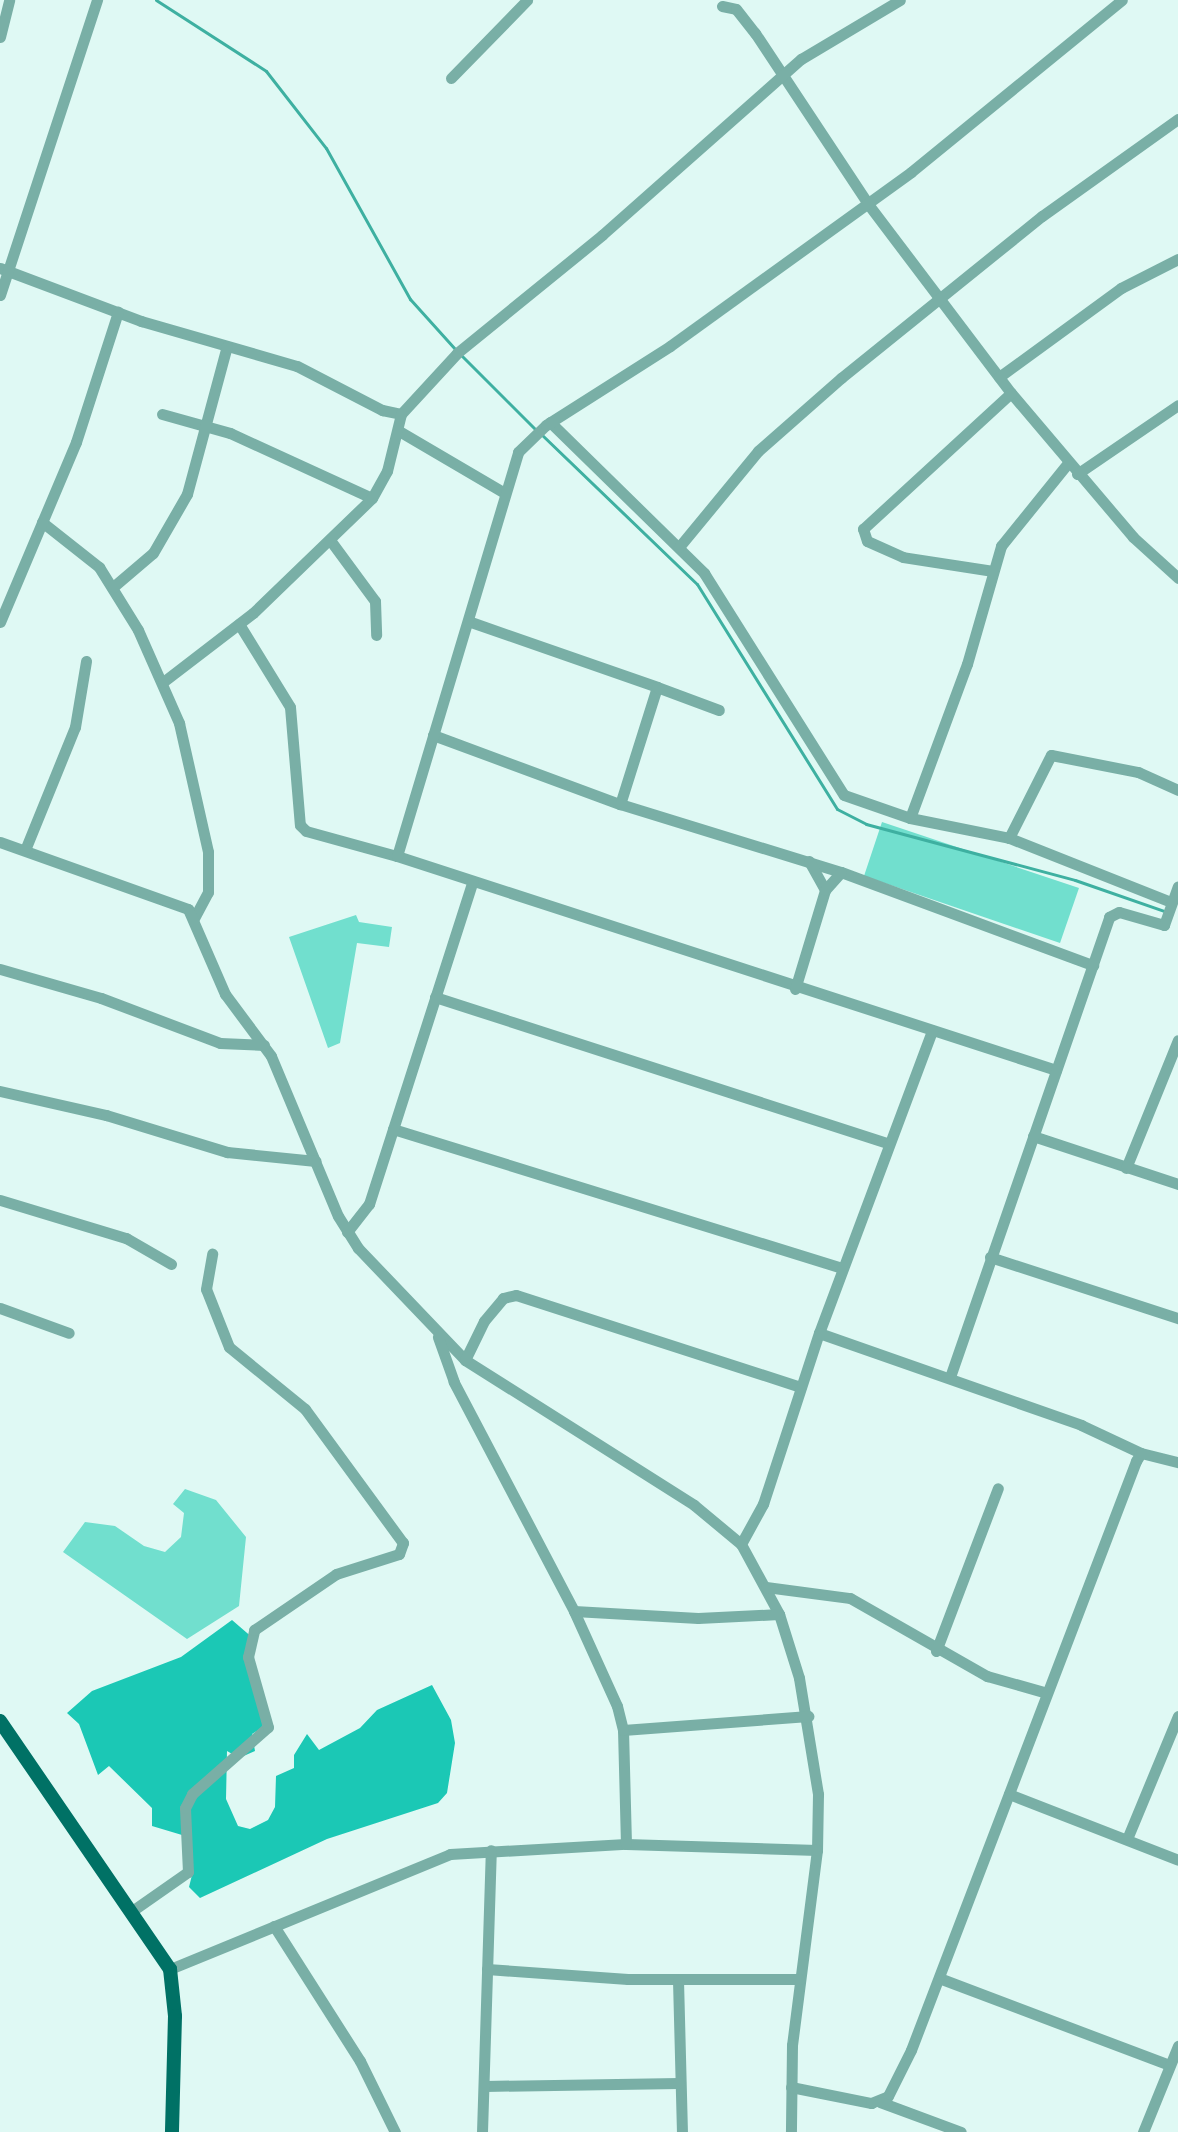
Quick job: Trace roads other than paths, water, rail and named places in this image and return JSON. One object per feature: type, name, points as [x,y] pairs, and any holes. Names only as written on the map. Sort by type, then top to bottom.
[{"type":"main road","points":[[0,1721],[170,1969],[175,2029],[172,2132]]},
{"type":"street","points":[[0,37],[9,0]]},
{"type":"street","points":[[0,295],[4,269],[97,0]]},
{"type":"street","points":[[451,78],[527,0]]},
{"type":"street","points":[[163,682],[239,624],[372,498],[399,431],[401,414],[461,349],[830,38],[900,0]]},
{"type":"street","points":[[397,856],[468,621],[503,492],[518,452],[548,424],[670,346],[868,204],[1122,0]]},
{"type":"street","points":[[722,6],[736,9],[868,204],[1011,393],[1077,474],[1178,578]]},
{"type":"street","points":[[679,547],[758,451],[1054,207],[1178,119]]},
{"type":"street","points":[[999,377],[1109,295],[1178,259]]},
{"type":"street","points":[[4,269],[118,312],[297,366],[382,410],[401,414]]},
{"type":"street","points":[[0,622],[76,442],[118,312]]},
{"type":"street","points":[[113,587],[145,561],[165,534],[194,478],[227,346]]},
{"type":"street","points":[[993,571],[903,557],[867,541],[863,529],[1011,393]]},
{"type":"street","points":[[1077,474],[1178,405]]},
{"type":"street","points":[[162,414],[206,425],[372,498]]},
{"type":"street","points":[[548,424],[679,547],[732,617],[834,785],[854,801],[910,818],[1009,838],[1170,911]]},
{"type":"street","points":[[399,431],[503,492]]},
{"type":"street","points":[[910,818],[967,664],[993,571],[1008,532],[1068,463]]},
{"type":"street","points":[[42,522],[89,554],[113,587],[163,682],[179,723],[208,852],[208,892],[194,918]]},
{"type":"street","points":[[330,540],[375,601],[376,635]]},
{"type":"street","points":[[468,621],[719,710]]},
{"type":"street","points":[[239,624],[290,707],[300,825],[335,842],[397,856],[795,989],[1056,1070]]},
{"type":"street","points":[[25,850],[75,727],[86,661]]},
{"type":"street","points":[[620,804],[657,687]]},
{"type":"street","points":[[433,735],[620,804],[841,872],[1093,965]]},
{"type":"street","points":[[1009,838],[1051,755],[1138,772],[1178,790]]},
{"type":"street","points":[[0,842],[170,899],[194,918],[225,994],[264,1045],[347,1232],[438,1336],[465,1360],[667,1487],[741,1544],[779,1614],[808,1716],[818,1794],[817,1850],[799,1979],[791,2132]]},
{"type":"street","points":[[809,861],[825,890]]},
{"type":"street","points":[[795,989],[825,890],[841,872]]},
{"type":"street","points":[[347,1232],[369,1204],[473,881]]},
{"type":"street","points":[[950,1377],[1113,912],[1162,925],[1178,886]]},
{"type":"street","points":[[0,969],[113,1002],[220,1043],[264,1045]]},
{"type":"street","points":[[435,997],[889,1144]]},
{"type":"street","points":[[741,1544],[763,1504],[842,1268],[932,1030]]},
{"type":"street","points":[[1126,1168],[1178,1040]]},
{"type":"street","points":[[0,1091],[106,1115],[227,1152],[316,1161]]},
{"type":"street","points":[[393,1129],[842,1268]]},
{"type":"street","points":[[1033,1136],[1178,1184]]},
{"type":"street","points":[[0,1200],[126,1238],[171,1264]]},
{"type":"street","points":[[132,1911],[188,1872],[185,1808],[192,1794],[268,1727],[248,1657],[254,1630],[336,1574],[399,1554],[403,1543],[305,1409],[229,1347],[206,1289],[212,1254]]},
{"type":"street","points":[[990,1257],[1178,1318]]},
{"type":"street","points":[[465,1360],[484,1321],[503,1298],[516,1295],[801,1387]]},
{"type":"street","points":[[0,1308],[69,1333]]},
{"type":"street","points":[[819,1333],[950,1377],[1141,1453],[1178,1462]]},
{"type":"street","points":[[438,1336],[454,1382],[574,1611],[623,1730],[626,1844]]},
{"type":"street","points":[[880,2102],[911,2050],[1141,1453]]},
{"type":"street","points":[[936,1651],[998,1488]]},
{"type":"street","points":[[766,1587],[850,1598],[936,1651],[987,1676],[1047,1693]]},
{"type":"street","points":[[574,1611],[684,1618],[779,1614]]},
{"type":"street","points":[[623,1730],[808,1716]]},
{"type":"street","points":[[1127,1839],[1178,1716]]},
{"type":"street","points":[[1009,1794],[1178,1860]]},
{"type":"street","points":[[170,1969],[442,1857],[491,1850],[626,1844],[817,1850]]},
{"type":"street","points":[[482,2132],[491,1850]]},
{"type":"street","points":[[274,1926],[360,2061],[395,2132]]},
{"type":"street","points":[[487,1969],[678,1980],[799,1979]]},
{"type":"street","points":[[939,1978],[1169,2065]]},
{"type":"street","points":[[678,1980],[682,2132]]},
{"type":"street","points":[[1143,2132],[1178,2046]]},
{"type":"street","points":[[485,2086],[679,2083]]},
{"type":"street","points":[[791,2087],[880,2102],[961,2132]]},
{"type":"waterway","points":[[156,0],[266,71],[326,148],[410,299],[456,350]]},
{"type":"waterway","points":[[461,355],[535,429]]},
{"type":"waterway","points":[[541,434],[697,584],[837,809],[866,824],[1075,880],[1164,911]]}]
